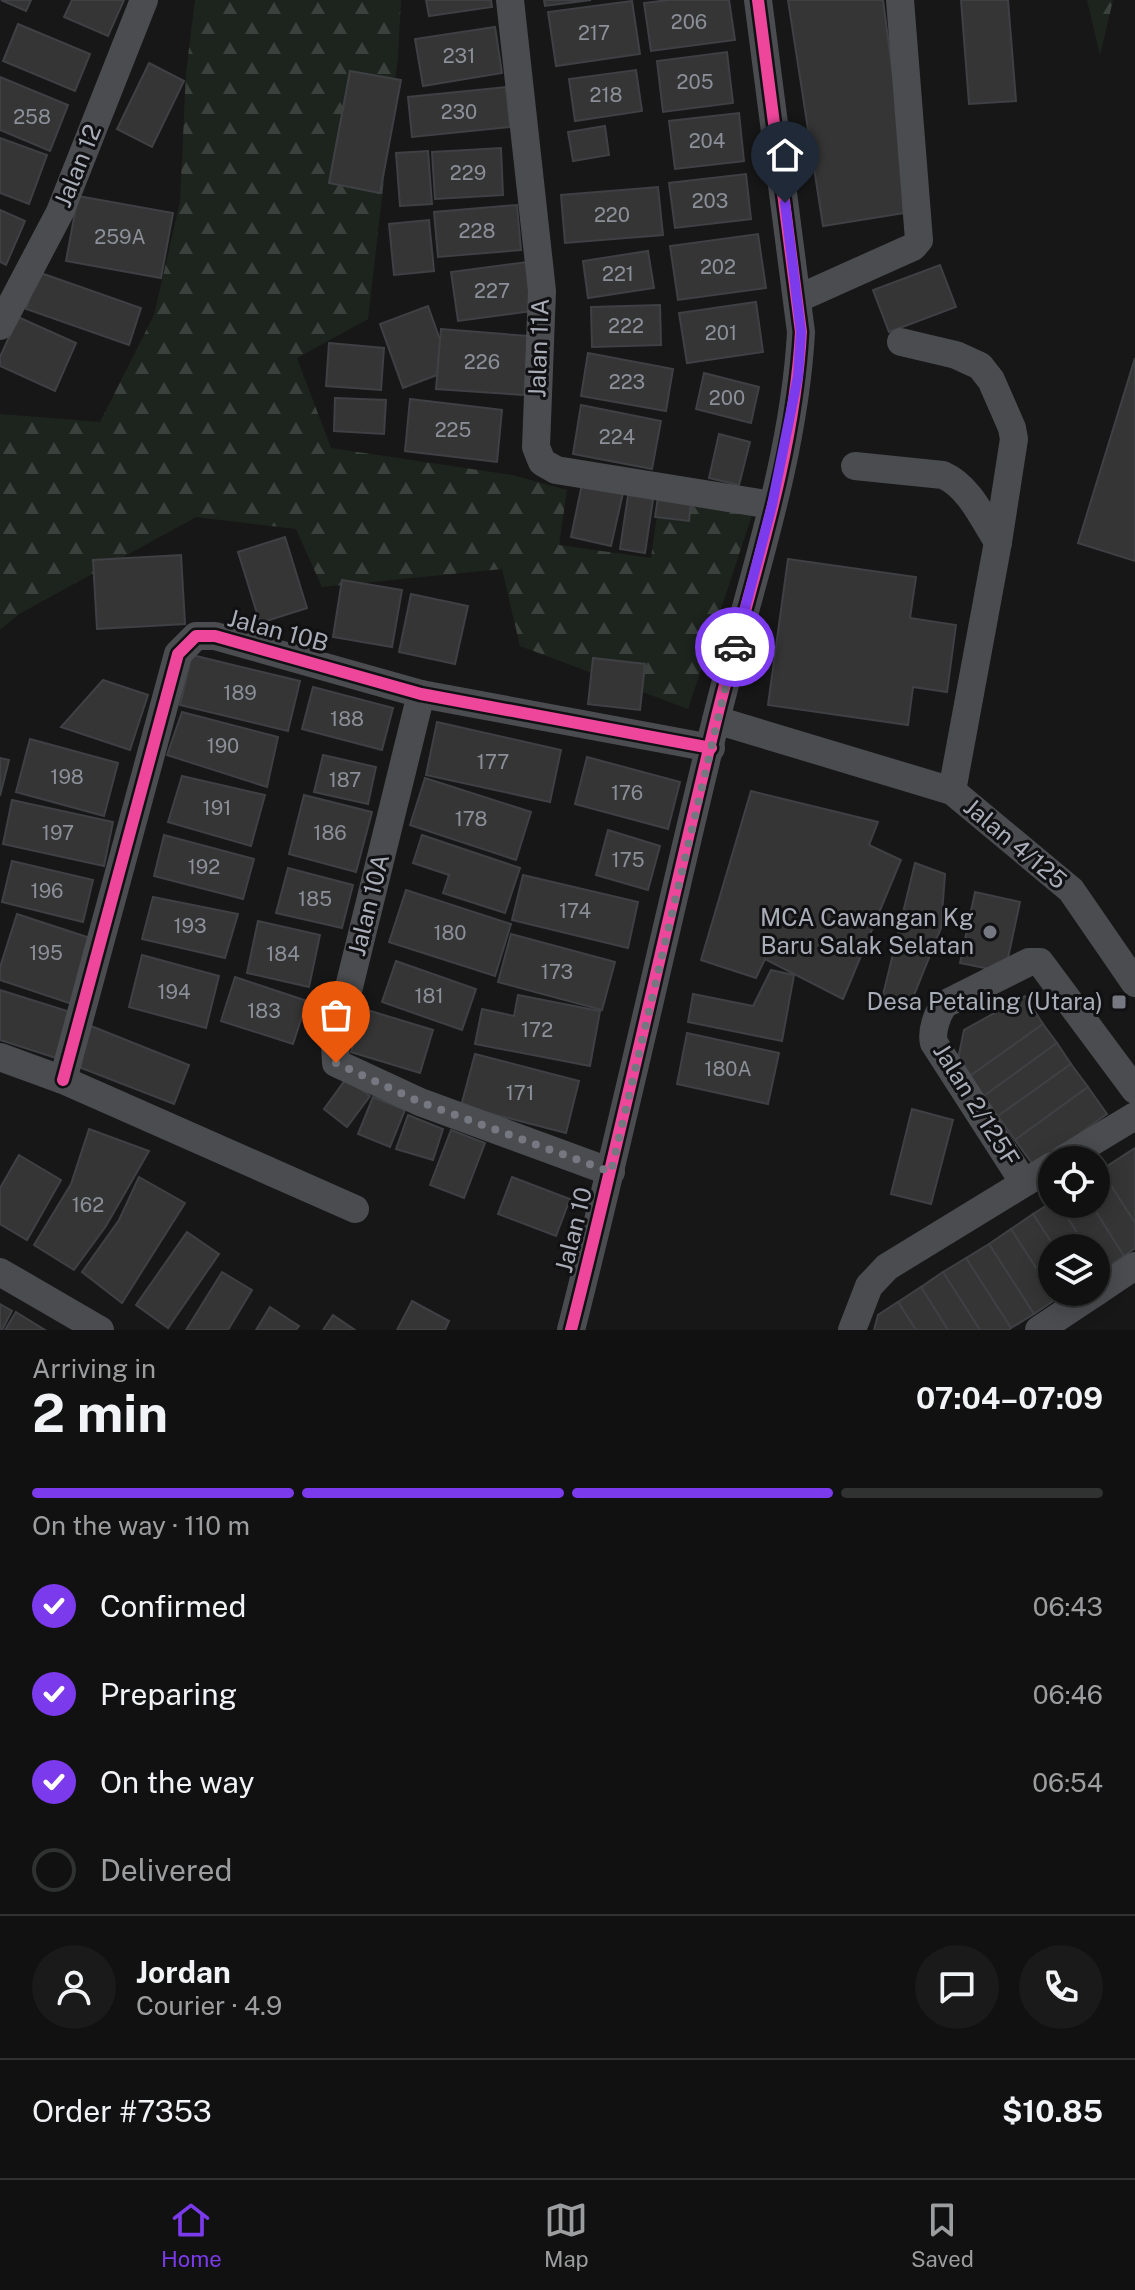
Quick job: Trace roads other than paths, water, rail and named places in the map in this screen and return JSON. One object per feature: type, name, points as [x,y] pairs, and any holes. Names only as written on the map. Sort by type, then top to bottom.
[{"type":"street","name":"Jalan 12","points":[[0,326],[60,212],[144,0]]},
{"type":"street","name":"Jalan 11A","points":[[510,0],[542,291],[536,447],[542,462],[556,470],[772,505]]},
{"type":"street","name":"Jalan 10","points":[[571,1330],[716,720],[772,505],[798,376],[801,332],[758,0]]},
{"type":"street","points":[[797,299],[913,247],[919,240],[900,0]]},
{"type":"street","points":[[901,342],[956,355],[980,366],[991,380],[1014,439],[952,791]]},
{"type":"street","points":[[855,466],[943,475],[956,481],[998,542]]},
{"type":"street","name":"Jalan 10B","points":[[63,1080],[178,654],[196,636],[215,636],[421,694],[711,748]]},
{"type":"street","name":"Jalan 10A","points":[[421,694],[335,1044],[336,1063],[420,1102],[611,1172]]},
{"type":"street","name":"Jalan 4/125","points":[[716,720],[952,791],[1071,890],[1135,983]]},
{"type":"street","name":"Jalan 2/125F","points":[[1024,1183],[934,1043],[941,1008],[1029,962],[1040,962],[1135,1090]]},
{"type":"street","points":[[0,1057],[63,1080],[355,1209]]},
{"type":"street","points":[[1085,1146],[1135,1116]]},
{"type":"street","points":[[852,1330],[869,1286],[887,1267],[1038,1174]]},
{"type":"street","points":[[1110,1283],[1135,1266]]},
{"type":"street","points":[[0,1272],[100,1330]]},
{"type":"street","points":[[1039,1330],[1075,1306]]},
{"type":"place","name":"MCA Cawangan Kg Baru Salak Selatan","points":[[990,932]]},
{"type":"place","name":"Desa Petaling (Utara)","points":[[1119,1002]]}]
